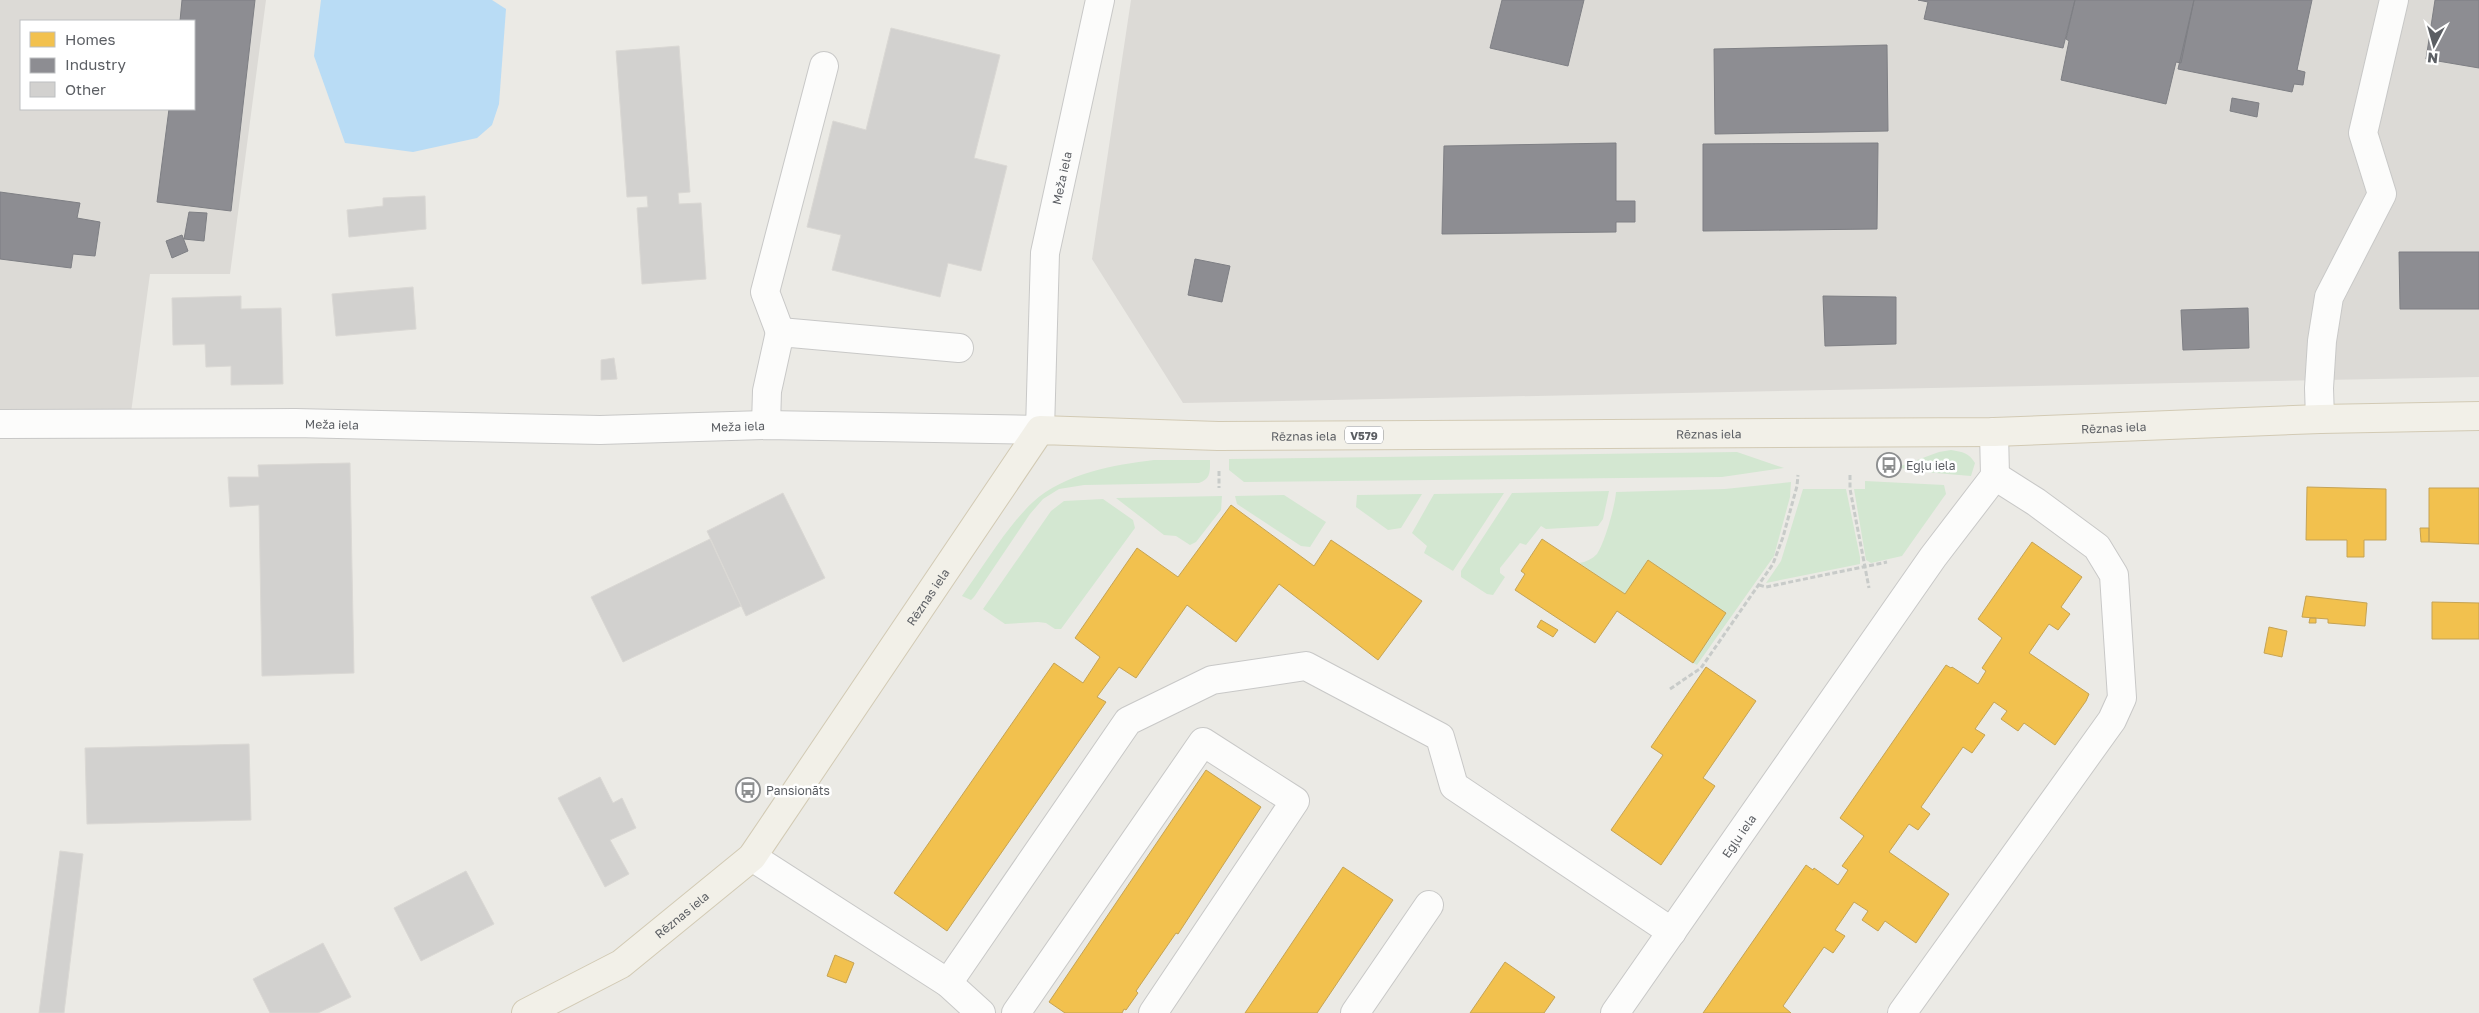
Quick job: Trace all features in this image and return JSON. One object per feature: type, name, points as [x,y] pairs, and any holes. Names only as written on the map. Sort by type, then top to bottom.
[{"type":"main road","name":"Rēznas iela","points":[[526,1013],[621,964],[752,857],[1040,430],[1218,436],[1994,432],[2320,419],[2479,416]]},
{"type":"street","name":"Meža iela","points":[[0,424],[295,423],[600,430],[766,425],[1040,430],[1046,253],[1100,0]]},
{"type":"street","points":[[2320,419],[2319,388],[2329,297],[2382,194],[2364,133],[2394,0]]},
{"type":"street","points":[[766,425],[767,391],[780,332],[765,292],[824,66]]},
{"type":"street","points":[[780,332],[959,348]]},
{"type":"street","points":[[1902,1013],[2112,720],[2122,698],[2114,575],[2098,547],[2036,502],[1995,476],[1994,432]]},
{"type":"street","name":"Egļu iela","points":[[1627,1009],[1672,932],[1933,556],[1995,476]]},
{"type":"street","points":[[948,983],[1128,721],[1212,680],[1306,666],[1440,737],[1454,786],[1672,932]]},
{"type":"street","points":[[1016,1013],[1203,742],[1295,801],[1153,1013]]},
{"type":"street","points":[[752,857],[948,983],[981,1013]]},
{"type":"street","points":[[1355,1013],[1429,905]]},
{"type":"path","points":[[1670,689],[1701,668],[1760,585],[1778,556],[1797,486],[1798,475]]},
{"type":"path","points":[[1850,475],[1850,489],[1870,594]]},
{"type":"path","points":[[1760,585],[1766,588],[1894,561]]},
{"type":"shaded area","points":[[0,0],[266,0],[230,274],[150,274],[129,427],[0,428]]},
{"type":"shaded area","points":[[1131,0],[2479,0],[2479,377],[1183,403],[1092,259]]},
{"type":"green space","points":[[1959,451],[1973,460],[1975,463],[1971,476],[1912,471],[1898,467],[1939,452]]},
{"type":"green space","points":[[1737,452],[1784,468],[1722,477],[1244,482],[1229,470],[1229,459]]},
{"type":"green space","points":[[1154,460],[1210,460],[1209,474],[1206,479],[1199,483],[1084,485],[1059,489],[1043,499],[1030,514],[974,597],[971,600],[962,596],[1014,522],[1033,502],[1046,492],[1075,477],[1090,472]]},
{"type":"green space","points":[[1865,481],[1944,485],[1946,494],[1902,556],[1871,563],[1866,560],[1854,489],[1865,489]]},
{"type":"green space","points":[[1791,482],[1790,497],[1774,556],[1697,665],[1693,663],[1726,613],[1648,560],[1625,594],[1579,563],[1597,554],[1609,524],[1616,492],[1725,489]]},
{"type":"green space","points":[[1803,489],[1846,489],[1860,564],[1766,583],[1781,561]]},
{"type":"green space","points":[[1609,491],[1603,519],[1598,526],[1546,529],[1541,526],[1526,545],[1520,543],[1500,568],[1500,573],[1505,577],[1493,595],[1487,594],[1461,577],[1461,571],[1512,493]]},
{"type":"green space","points":[[1504,493],[1453,571],[1424,553],[1427,546],[1412,533],[1434,494]]},
{"type":"green space","points":[[1422,494],[1401,528],[1388,530],[1356,507],[1357,495]]},
{"type":"green space","points":[[1284,495],[1326,522],[1310,547],[1301,546],[1237,504],[1235,496]]},
{"type":"green space","points":[[1222,496],[1221,510],[1196,542],[1190,545],[1176,536],[1164,535],[1116,498]]},
{"type":"green space","points":[[1103,499],[1133,520],[1135,528],[1061,629],[1055,629],[1046,623],[1038,622],[1005,624],[983,609],[1051,511],[1064,501]]},
{"type":"water","points":[[321,0],[492,0],[506,9],[499,104],[492,125],[477,138],[413,152],[345,143],[314,56]]},
{"type":"building: Homes","points":[[2307,487],[2386,489],[2386,540],[2364,540],[2364,557],[2347,557],[2347,540],[2306,540]]},
{"type":"building: Homes","points":[[2429,488],[2479,488],[2479,544],[2429,542]]},
{"type":"building: Homes","points":[[1231,505],[1314,566],[1331,540],[1422,601],[1378,660],[1279,584],[1236,642],[1187,605],[1136,678],[1119,667],[1097,697],[1106,702],[947,931],[894,893],[1054,663],[1083,683],[1100,657],[1075,638],[1137,548],[1178,577]]},
{"type":"building: Homes","points":[[2420,528],[2429,528],[2429,542],[2421,542]]},
{"type":"building: Homes","points":[[1542,539],[1625,594],[1648,560],[1726,613],[1693,663],[1617,611],[1595,643],[1515,590],[1525,574],[1521,571]]},
{"type":"building: Homes","points":[[2032,542],[2082,577],[2061,607],[2070,614],[2058,630],[2049,624],[2029,653],[2089,694],[2086,701],[2055,745],[2024,723],[2018,731],[2001,719],[2007,711],[1994,702],[1975,729],[1985,735],[1972,753],[1963,747],[1921,807],[1930,814],[1918,830],[1909,824],[1889,852],[1949,894],[1916,943],[1885,921],[1878,931],[1862,920],[1868,911],[1854,902],[1835,930],[1845,936],[1833,953],[1824,947],[1783,1006],[1791,1013],[1703,1013],[1806,865],[1813,870],[1814,868],[1838,885],[1848,870],[1842,866],[1864,836],[1840,818],[1946,665],[1978,684],[1986,671],[1982,668],[2002,638],[1978,619]]},
{"type":"building: Homes","points":[[2306,596],[2367,603],[2365,626],[2328,623],[2328,619],[2302,617]]},
{"type":"building: Homes","points":[[2432,602],[2479,603],[2479,639],[2432,639]]},
{"type":"building: Homes","points":[[2310,618],[2316,618],[2316,623],[2309,623]]},
{"type":"building: Homes","points":[[1541,620],[1558,630],[1553,637],[1537,627]]},
{"type":"building: Homes","points":[[2269,627],[2287,631],[2282,657],[2264,653]]},
{"type":"building: Homes","points":[[1706,667],[1756,701],[1703,778],[1715,786],[1661,865],[1611,830],[1663,755],[1651,747]]},
{"type":"building: Homes","points":[[1206,770],[1261,807],[1178,934],[1176,933],[1136,991],[1138,993],[1126,1010],[1124,1009],[1122,1013],[1065,1013],[1049,1002]]},
{"type":"building: Homes","points":[[1343,867],[1393,900],[1317,1013],[1245,1013]]},
{"type":"building: Homes","points":[[835,955],[854,963],[846,983],[827,976]]},
{"type":"building: Homes","points":[[1505,962],[1555,997],[1544,1013],[1470,1013]]},
{"type":"building: Industry","points":[[182,0],[255,0],[231,211],[157,202],[169,110],[195,110],[195,20],[180,20]]},
{"type":"building: Industry","points":[[1502,0],[1584,0],[1568,66],[1490,48]]},
{"type":"building: Industry","points":[[1918,0],[2075,0],[2063,48],[1924,19],[1928,2]]},
{"type":"building: Industry","points":[[2075,0],[2194,0],[2181,63],[2176,62],[2166,104],[2061,80],[2069,41],[2066,39]]},
{"type":"building: Industry","points":[[2194,0],[2312,0],[2297,70],[2305,72],[2303,85],[2294,84],[2292,92],[2178,69]]},
{"type":"building: Industry","points":[[2435,0],[2479,0],[2479,68],[2426,59]]},
{"type":"building: Industry","points":[[1887,45],[1888,131],[1715,134],[1714,49]]},
{"type":"building: Industry","points":[[2232,98],[2259,103],[2257,117],[2230,111]]},
{"type":"building: Industry","points":[[1616,143],[1616,201],[1635,201],[1635,222],[1616,222],[1616,232],[1442,234],[1444,146]]},
{"type":"building: Industry","points":[[1878,143],[1877,229],[1703,231],[1703,144]]},
{"type":"building: Industry","points":[[0,192],[80,203],[77,218],[100,222],[95,256],[73,254],[71,268],[0,259]]},
{"type":"building: Industry","points":[[189,212],[207,213],[204,241],[184,239]]},
{"type":"building: Industry","points":[[182,235],[188,251],[172,258],[166,241]]},
{"type":"building: Industry","points":[[2399,252],[2479,252],[2479,309],[2400,309]]},
{"type":"building: Industry","points":[[1195,259],[1230,266],[1222,302],[1188,295]]},
{"type":"building: Industry","points":[[1823,296],[1896,297],[1896,344],[1825,346]]},
{"type":"building: Industry","points":[[2248,308],[2249,348],[2183,350],[2181,310]]},
{"type":"building: Other","points":[[891,28],[1000,55],[974,158],[1007,166],[981,271],[948,263],[940,297],[832,270],[841,235],[807,227],[833,121],[866,130]]},
{"type":"building: Other","points":[[679,46],[690,192],[678,193],[679,204],[701,203],[706,279],[642,284],[637,208],[648,207],[647,196],[627,197],[616,51]]},
{"type":"building: Other","points":[[425,196],[426,229],[349,237],[347,210],[383,206],[383,198]]},
{"type":"building: Other","points":[[413,287],[416,329],[336,336],[332,294]]},
{"type":"building: Other","points":[[241,296],[241,309],[281,308],[283,384],[231,385],[231,366],[206,367],[205,344],[173,345],[172,298]]},
{"type":"building: Other","points":[[614,358],[617,379],[601,380],[601,360]]},
{"type":"building: Other","points":[[350,463],[354,673],[262,676],[259,505],[230,507],[228,477],[259,477],[258,465]]},
{"type":"building: Other","points":[[783,493],[825,578],[746,616],[707,531]]},
{"type":"building: Other","points":[[710,539],[741,606],[623,662],[591,597]]},
{"type":"building: Other","points":[[249,744],[251,820],[87,824],[85,748]]},
{"type":"building: Other","points":[[600,777],[613,803],[622,798],[636,828],[610,840],[629,874],[605,887],[558,798]]},
{"type":"building: Other","points":[[60,851],[83,854],[64,1013],[39,1013]]},
{"type":"building: Other","points":[[466,871],[494,924],[421,961],[394,908]]},
{"type":"building: Other","points":[[323,943],[351,997],[318,1013],[270,1013],[253,979]]},
{"type":"place","name":"Egļu iela","points":[[1889,465]]},
{"type":"place","name":"Pansionāts","points":[[748,790]]}]
